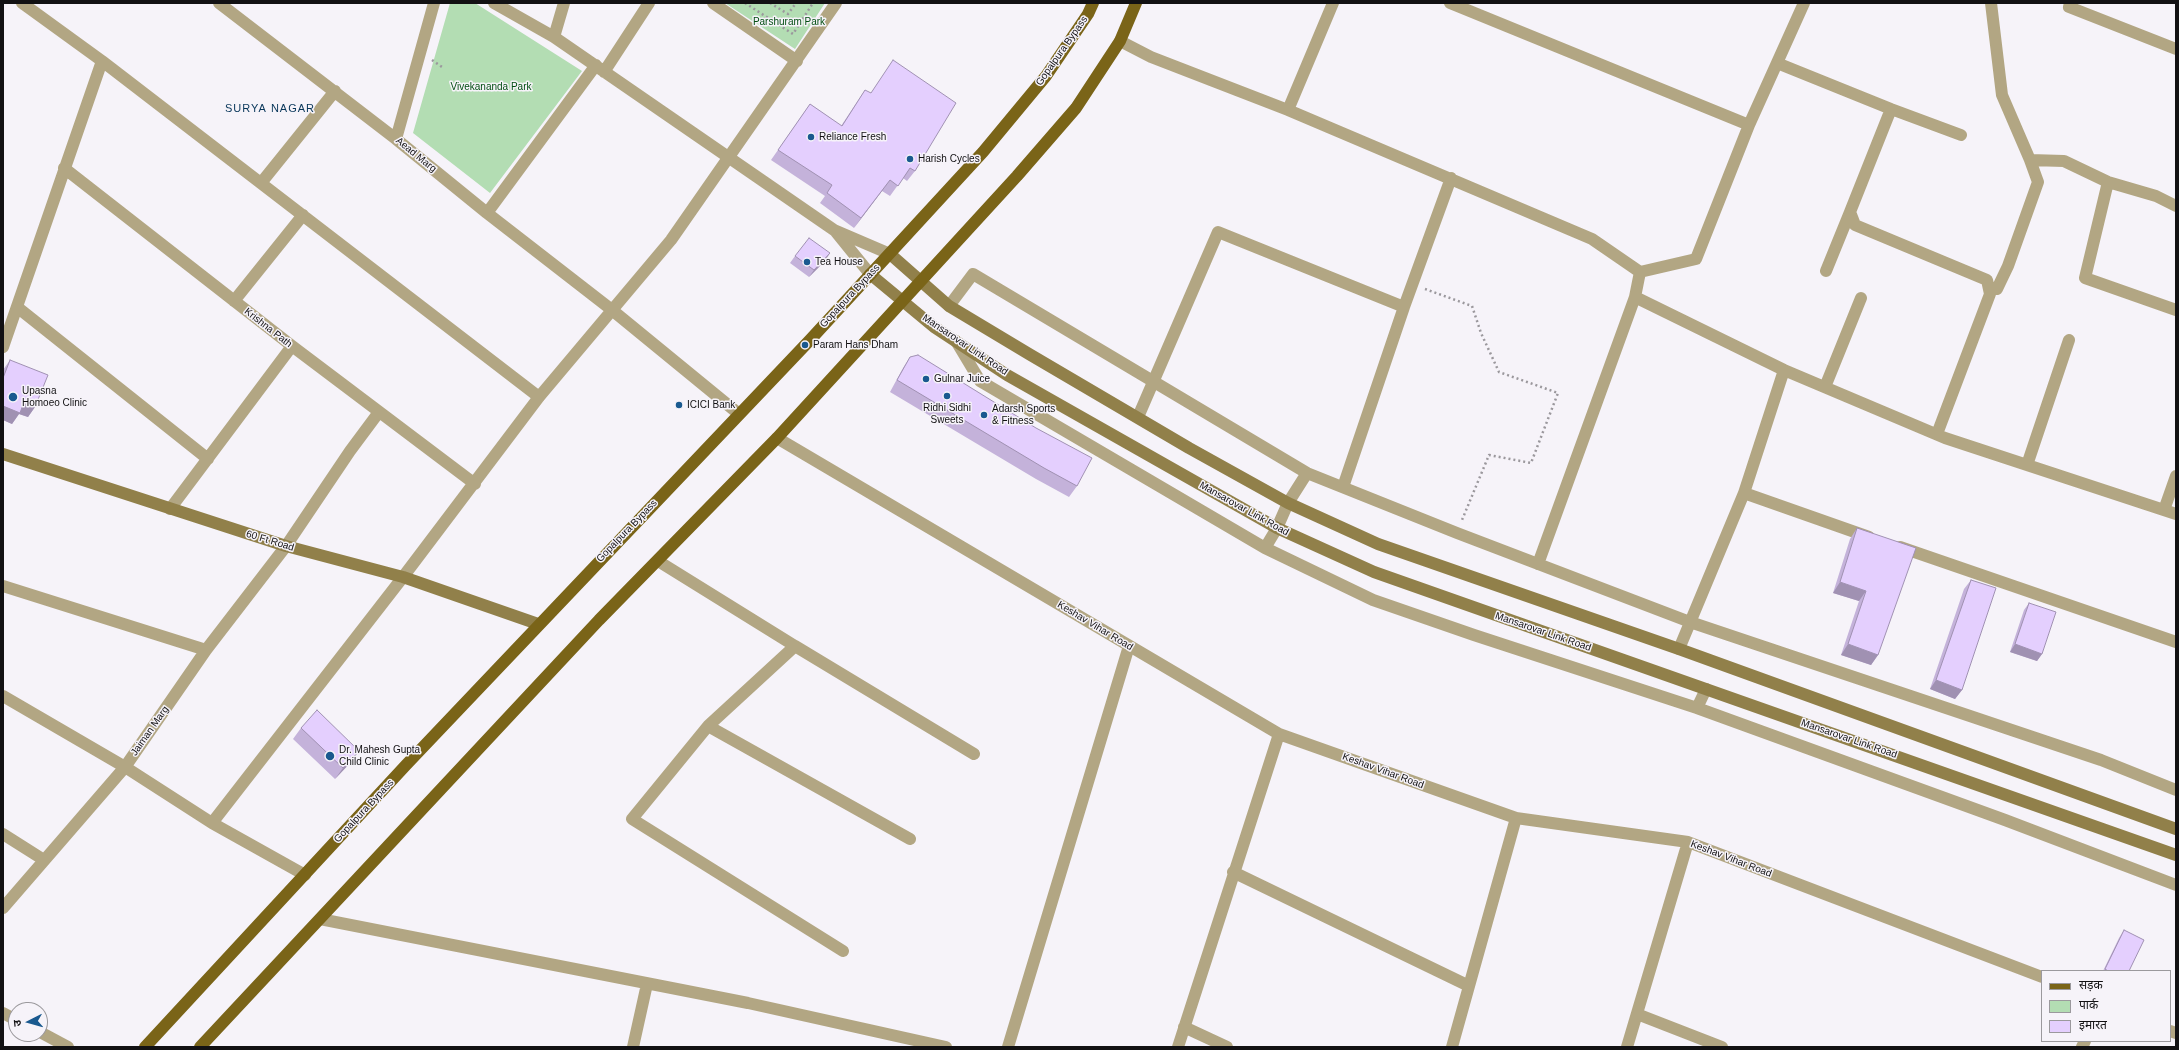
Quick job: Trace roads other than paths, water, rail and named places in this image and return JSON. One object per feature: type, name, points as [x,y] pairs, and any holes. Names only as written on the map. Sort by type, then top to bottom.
[{"type":"main road","name":"Gopalpura Bypass","points":[[145,1047],[538,624],[890,254],[983,152],[1046,76],[1088,14],[1093,3]]},
{"type":"main road","points":[[200,1047],[599,620],[777,438],[903,301],[1076,108],[1120,41],[1136,3]]},
{"type":"street","points":[[22,3],[102,61],[539,397]]},
{"type":"street","name":"Aead Marg","points":[[219,3],[396,139],[487,213],[612,310],[739,414]]},
{"type":"street","points":[[494,3],[554,37],[730,156],[834,230],[890,254],[949,306],[1288,503],[1378,544],[1679,649],[2176,829]]},
{"type":"street","points":[[554,37],[564,3]]},
{"type":"street","points":[[487,213],[649,3]]},
{"type":"street","points":[[713,3],[798,61]]},
{"type":"street","points":[[212,823],[475,484],[539,397],[671,240],[798,61],[836,3]]},
{"type":"street","points":[[1288,110],[1333,3]]},
{"type":"street","points":[[1450,3],[1749,126]]},
{"type":"street","points":[[1120,41],[1151,57],[1288,110],[1592,240],[1640,272],[1696,259],[1749,126],[1804,3]]},
{"type":"street","points":[[1991,3],[2002,95],[2038,182],[2008,266],[1997,289]]},
{"type":"street","points":[[2070,3],[2069,7],[2176,49]]},
{"type":"street","points":[[396,139],[431,4]]},
{"type":"street","points":[[3,347],[102,61]]},
{"type":"street","points":[[1777,63],[1891,110],[1961,134]]},
{"type":"street","points":[[261,183],[334,91]]},
{"type":"street","points":[[1826,271],[1891,110]]},
{"type":"street","points":[[2030,160],[2064,161],[2108,182],[2156,196],[2176,206]]},
{"type":"street","name":"Krishna Path","points":[[64,168],[292,346],[475,484]]},
{"type":"street","points":[[1343,487],[1404,307],[1450,178]]},
{"type":"street","points":[[2108,182],[2085,278],[2176,310]]},
{"type":"street","points":[[1850,212],[1855,225],[1987,280],[1990,294],[1937,434]]},
{"type":"street","points":[[234,301],[303,216]]},
{"type":"street","name":"Mansarovar Link Road","points":[[834,230],[870,274],[934,327],[1007,374],[1277,528],[1374,572],[1855,740],[2176,855]]},
{"type":"street","points":[[1138,417],[1155,382],[1218,232],[1404,307]]},
{"type":"street","points":[[1538,564],[1635,297],[1640,272]]},
{"type":"street","points":[[949,306],[973,274],[1307,473],[1457,533],[1690,622],[2101,760],[2176,790]]},
{"type":"street","points":[[1635,297],[1784,370],[1937,434],[2170,512],[2176,476]]},
{"type":"street","points":[[1825,387],[1861,298]]},
{"type":"street","points":[[17,307],[208,459]]},
{"type":"street","points":[[2027,465],[2068,340]]},
{"type":"street","points":[[956,341],[980,381],[1265,548],[1373,600],[1474,635],[1697,708],[2005,820],[2176,885]]},
{"type":"street","points":[[170,509],[292,346]]},
{"type":"street","points":[[1679,649],[1744,493],[1784,370]]},
{"type":"street","name":"Jaiman Marg","points":[[3,908],[125,766],[206,650],[286,546],[350,451],[379,412]]},
{"type":"street","name":"Keshav Vihar Road","points":[[777,438],[1279,734],[1516,818],[1688,842],[2041,977]]},
{"type":"street","name":"60 Ft Road","points":[[3,454],[286,546],[403,577],[538,624]]},
{"type":"street","points":[[1265,548],[1277,528],[1288,503],[1307,473]]},
{"type":"street","points":[[1744,493],[2176,642]]},
{"type":"street","points":[[658,561],[794,646],[974,754]]},
{"type":"street","points":[[3,586],[206,650]]},
{"type":"street","points":[[794,646],[708,726],[632,819],[843,951]]},
{"type":"street","points":[[1008,1047],[1129,646]]},
{"type":"street","points":[[1697,708],[1706,689]]},
{"type":"street","points":[[3,696],[125,766],[212,823],[305,875]]},
{"type":"street","points":[[708,726],[910,839]]},
{"type":"street","points":[[1178,1047],[1233,872],[1279,734]]},
{"type":"street","points":[[1452,1047],[1516,818]]},
{"type":"street","points":[[3,834],[44,860]]},
{"type":"street","points":[[1627,1047],[1688,842]]},
{"type":"street","points":[[1233,872],[1469,986]]},
{"type":"street","points":[[320,919],[748,1003],[946,1047]]},
{"type":"street","points":[[633,1047],[647,984]]},
{"type":"street","points":[[1637,1014],[1722,1047]]},
{"type":"street","points":[[1184,1027],[1227,1047]]},
{"type":"street","points":[[48,1036],[68,1047]]},
{"type":"place","name":"Reliance Fresh","points":[[811,137]]},
{"type":"place","name":"Harish Cycles","points":[[910,159]]},
{"type":"place","name":"Tea House","points":[[807,262]]},
{"type":"place","name":"Param Hans Dham","points":[[805,345]]},
{"type":"place","name":"Gulnar Juice","points":[[926,379]]},
{"type":"place","name":"Ridhi Sidhi Sweets","points":[[947,396]]},
{"type":"place","name":"Upasna Homoeo Clinic","points":[[13,397]]},
{"type":"place","name":"ICICI Bank","points":[[679,405]]},
{"type":"place","name":"Adarsh Sports & Fitness","points":[[984,415]]},
{"type":"place","name":"Dr. Mahesh Gupta Child Clinic","points":[[330,756]]},
{"type":"district","name":"SURYA NAGAR","points":[[270,109]]},
{"type":"park label","name":"Parshuram Park","points":[[789,22]]},
{"type":"park label","name":"Vivekananda Park","points":[[491,87]]}]
